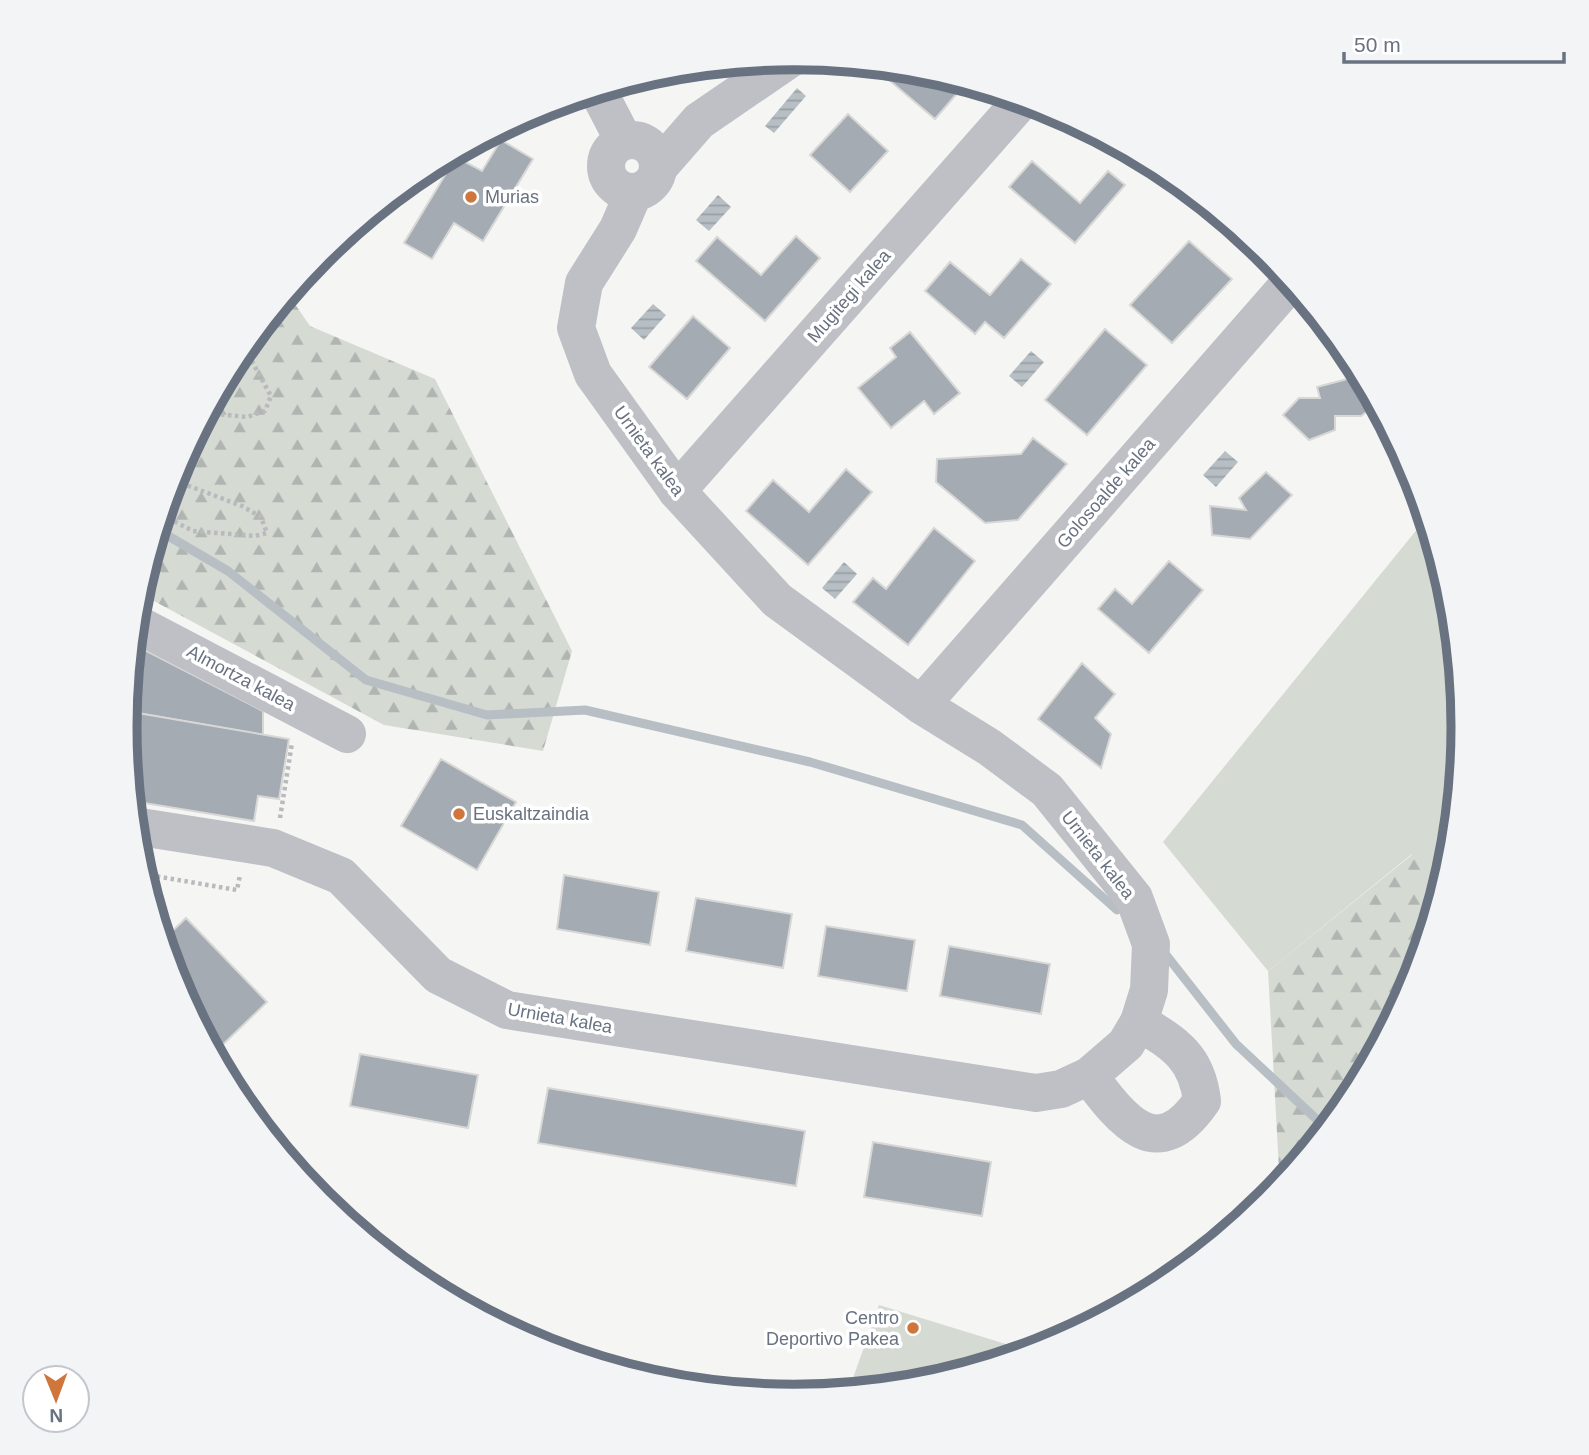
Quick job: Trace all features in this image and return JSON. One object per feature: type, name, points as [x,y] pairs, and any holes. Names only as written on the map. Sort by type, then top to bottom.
[{"type":"street","name":"Urnieta kalea","points":[[145,828],[273,848],[341,876],[438,975],[507,1010],[1008,1091],[1036,1093],[1061,1088],[1089,1076],[1126,1044],[1139,1022],[1149,990],[1151,944],[1134,898],[1047,790],[989,747],[921,705],[777,600],[677,491],[593,374],[576,328],[584,283],[646,180],[699,121],[772,71]]},
{"type":"street","points":[[602,99],[624,141],[642,142],[649,146],[657,159],[646,180]]},
{"type":"street","name":"Mugitegi kalea","points":[[677,491],[1014,108]]},
{"type":"street","name":"Golosoalde kalea","points":[[921,705],[1285,289]]},
{"type":"street","name":"Almortza kalea","points":[[145,628],[347,734]]},
{"type":"street","points":[[1089,1076],[1127,1122],[1150,1133],[1171,1132],[1187,1122],[1202,1101],[1199,1076],[1182,1052],[1139,1022]]},
{"type":"path","points":[[217,414],[247,417],[264,411],[271,396],[250,359]]},
{"type":"path","points":[[171,520],[193,531],[255,536],[267,533],[261,517],[242,506],[184,484]]},
{"type":"path","points":[[279,830],[298,708]]},
{"type":"green space","points":[[293,302],[310,326],[435,379],[572,651],[543,751],[384,725],[150,599],[172,516],[205,437],[248,362]]},
{"type":"green space","points":[[1420,526],[1439,599],[1451,684],[1451,771],[1433,884],[1412,854],[1268,971],[1163,842]]},
{"type":"green space","points":[[1413,854],[1433,884],[1402,979],[1364,1056],[1316,1128],[1279,1171],[1268,971]]},
{"type":"green space","name":"Centro Deportivo Pakea","points":[[879,1305],[1015,1347],[965,1363],[851,1382]]},
{"type":"shaded area","points":[[797,88],[806,96],[774,133],[765,126]]},
{"type":"shaded area","points":[[718,195],[731,207],[709,231],[696,220]]},
{"type":"shaded area","points":[[653,304],[666,315],[644,340],[631,328]]},
{"type":"shaded area","points":[[1031,351],[1044,362],[1022,387],[1009,376]]},
{"type":"shaded area","points":[[1225,451],[1238,462],[1216,487],[1203,475]]},
{"type":"shaded area","points":[[844,562],[857,574],[835,599],[822,588]]},
{"type":"building","points":[[891,78],[959,91],[935,119],[889,80]]},
{"type":"building","points":[[848,114],[888,151],[850,192],[810,155]]},
{"type":"building","name":"Murias","points":[[501,140],[533,159],[483,241],[454,223],[432,259],[404,243],[449,169],[462,160],[482,171]]},
{"type":"building","points":[[1032,161],[1080,203],[1108,171],[1125,185],[1075,243],[1009,187]]},
{"type":"building","points":[[796,236],[820,258],[765,321],[696,261],[717,237],[761,275]]},
{"type":"building","points":[[1189,241],[1232,279],[1172,343],[1130,305]]},
{"type":"building","points":[[1021,259],[1051,284],[1004,338],[985,322],[975,334],[925,291],[950,262],[990,295]]},
{"type":"building","points":[[693,316],[730,348],[687,399],[649,367]]},
{"type":"building","points":[[1105,329],[1147,365],[1087,435],[1045,400]]},
{"type":"building","points":[[910,332],[960,393],[934,414],[924,401],[891,428],[858,388],[896,357],[890,348]]},
{"type":"building","points":[[1351,378],[1370,410],[1361,416],[1335,416],[1335,430],[1309,440],[1283,415],[1299,398],[1320,398],[1317,387]]},
{"type":"building","points":[[1033,438],[1067,464],[1018,520],[985,523],[936,482],[937,459],[1021,454]]},
{"type":"building","points":[[846,469],[872,492],[808,565],[746,511],[773,480],[809,512]]},
{"type":"building","points":[[1266,472],[1292,495],[1250,539],[1212,535],[1210,506],[1246,510],[1239,498]]},
{"type":"building","points":[[934,528],[975,561],[908,645],[853,602],[873,578],[886,589]]},
{"type":"building","points":[[1169,561],[1203,590],[1149,653],[1098,609],[1115,589],[1132,604]]},
{"type":"building","points":[[142,649],[263,711],[263,735],[137,713]]},
{"type":"building","points":[[1082,663],[1115,694],[1095,718],[1111,734],[1101,768],[1038,719]]},
{"type":"building","points":[[137,713],[289,739],[279,799],[258,796],[254,821],[142,803],[138,771]]},
{"type":"building","name":"Euskaltzaindia","points":[[441,759],[516,802],[477,870],[401,826]]},
{"type":"building","points":[[564,875],[659,892],[650,945],[557,929]]},
{"type":"building","points":[[696,898],[792,914],[783,968],[686,951]]},
{"type":"building","points":[[186,918],[267,1002],[220,1047],[187,979],[170,933]]},
{"type":"building","points":[[826,926],[915,940],[907,991],[818,976]]},
{"type":"building","points":[[949,946],[1050,964],[1041,1014],[940,996]]},
{"type":"building","points":[[360,1054],[478,1075],[468,1128],[350,1106]]},
{"type":"building","points":[[548,1088],[805,1131],[796,1186],[538,1143]]},
{"type":"building","points":[[873,1142],[991,1162],[982,1216],[864,1197]]},
{"type":"waterway","points":[[166,535],[228,571],[366,680],[487,715],[585,710],[810,762],[1022,825],[1117,910]]},
{"type":"waterway","points":[[1163,951],[1236,1044],[1320,1122]]},
{"type":"place","name":"Murias","points":[[471,197]]},
{"type":"place","name":"Euskaltzaindia","points":[[459,814]]},
{"type":"place","name":"Centro Deportivo Pakea","points":[[913,1328]]}]
